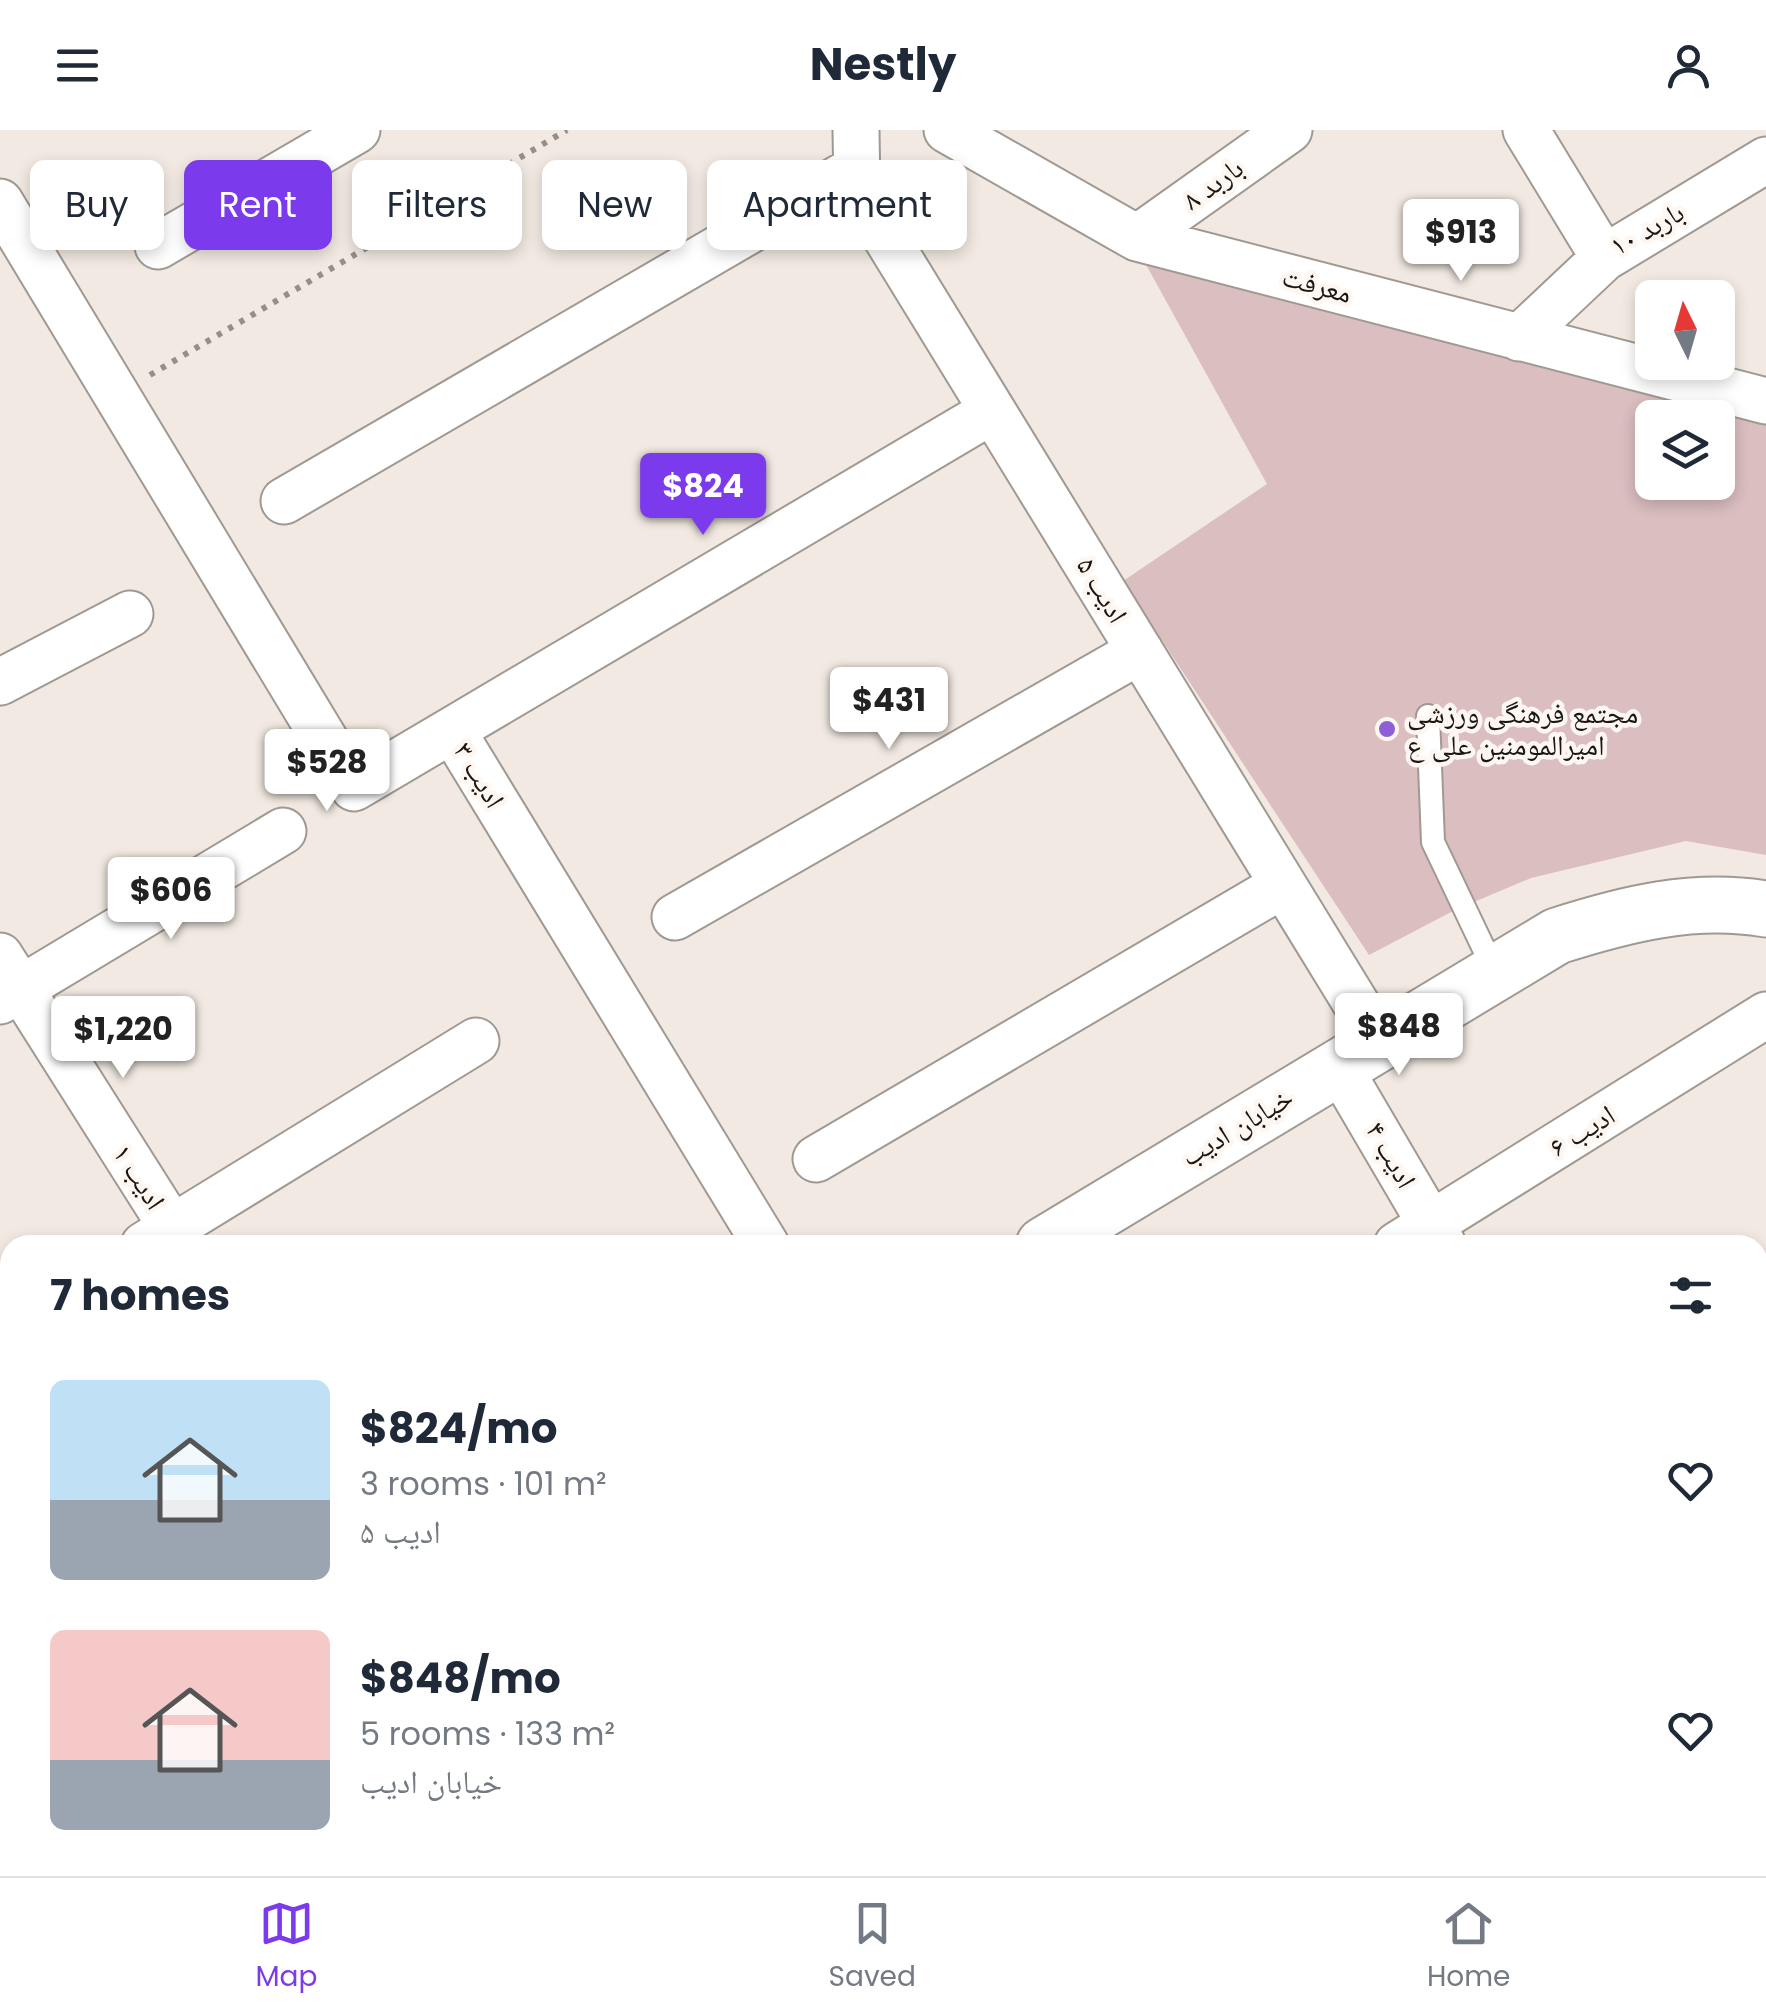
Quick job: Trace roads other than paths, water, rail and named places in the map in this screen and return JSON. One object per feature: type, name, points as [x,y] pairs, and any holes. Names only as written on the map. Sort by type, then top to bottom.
[{"type":"street","points":[[164,242],[356,130]]},
{"type":"street","name":"معرفت","points":[[947,130],[1137,238],[1766,402]]},
{"type":"street","name":"باربد ۸","points":[[1137,238],[1288,130]]},
{"type":"street","name":"باربد ۱۰","points":[[1526,130],[1604,258],[1766,160]]},
{"type":"street","points":[[284,501],[857,149]]},
{"type":"street","name":"ادیب ۵","points":[[857,149],[858,190],[1283,885],[1358,1053]]},
{"type":"street","name":"ادیب ۳","points":[[0,202],[354,788],[452,730],[760,1235]]},
{"type":"street","points":[[1519,338],[1604,258]]},
{"type":"street","points":[[452,730],[992,410]]},
{"type":"street","points":[[0,682],[130,614]]},
{"type":"street","points":[[675,917],[1140,652]]},
{"type":"street","points":[[7,982],[283,831]]},
{"type":"street","points":[[816,1159],[1283,885]]},
{"type":"street","name":"خیابان ادیب","points":[[1060,1235],[1557,936],[1627,914],[1685,905],[1766,909]]},
{"type":"street","name":"ادیب ۱","points":[[7,982],[165,1235]]},
{"type":"street","name":"ادیب ۶","points":[[1429,1235],[1766,1015]]},
{"type":"street","points":[[173,1235],[476,1041]]},
{"type":"street","name":"ادیب ۴","points":[[1358,1053],[1423,1235]]},
{"type":"lane","points":[[1428,716],[1433,842],[1495,972]]},
{"type":"place","name":"مجتمع فرهنگی ورزشی امیرالمومنین علی ‌ع","points":[[1387,729]]}]
